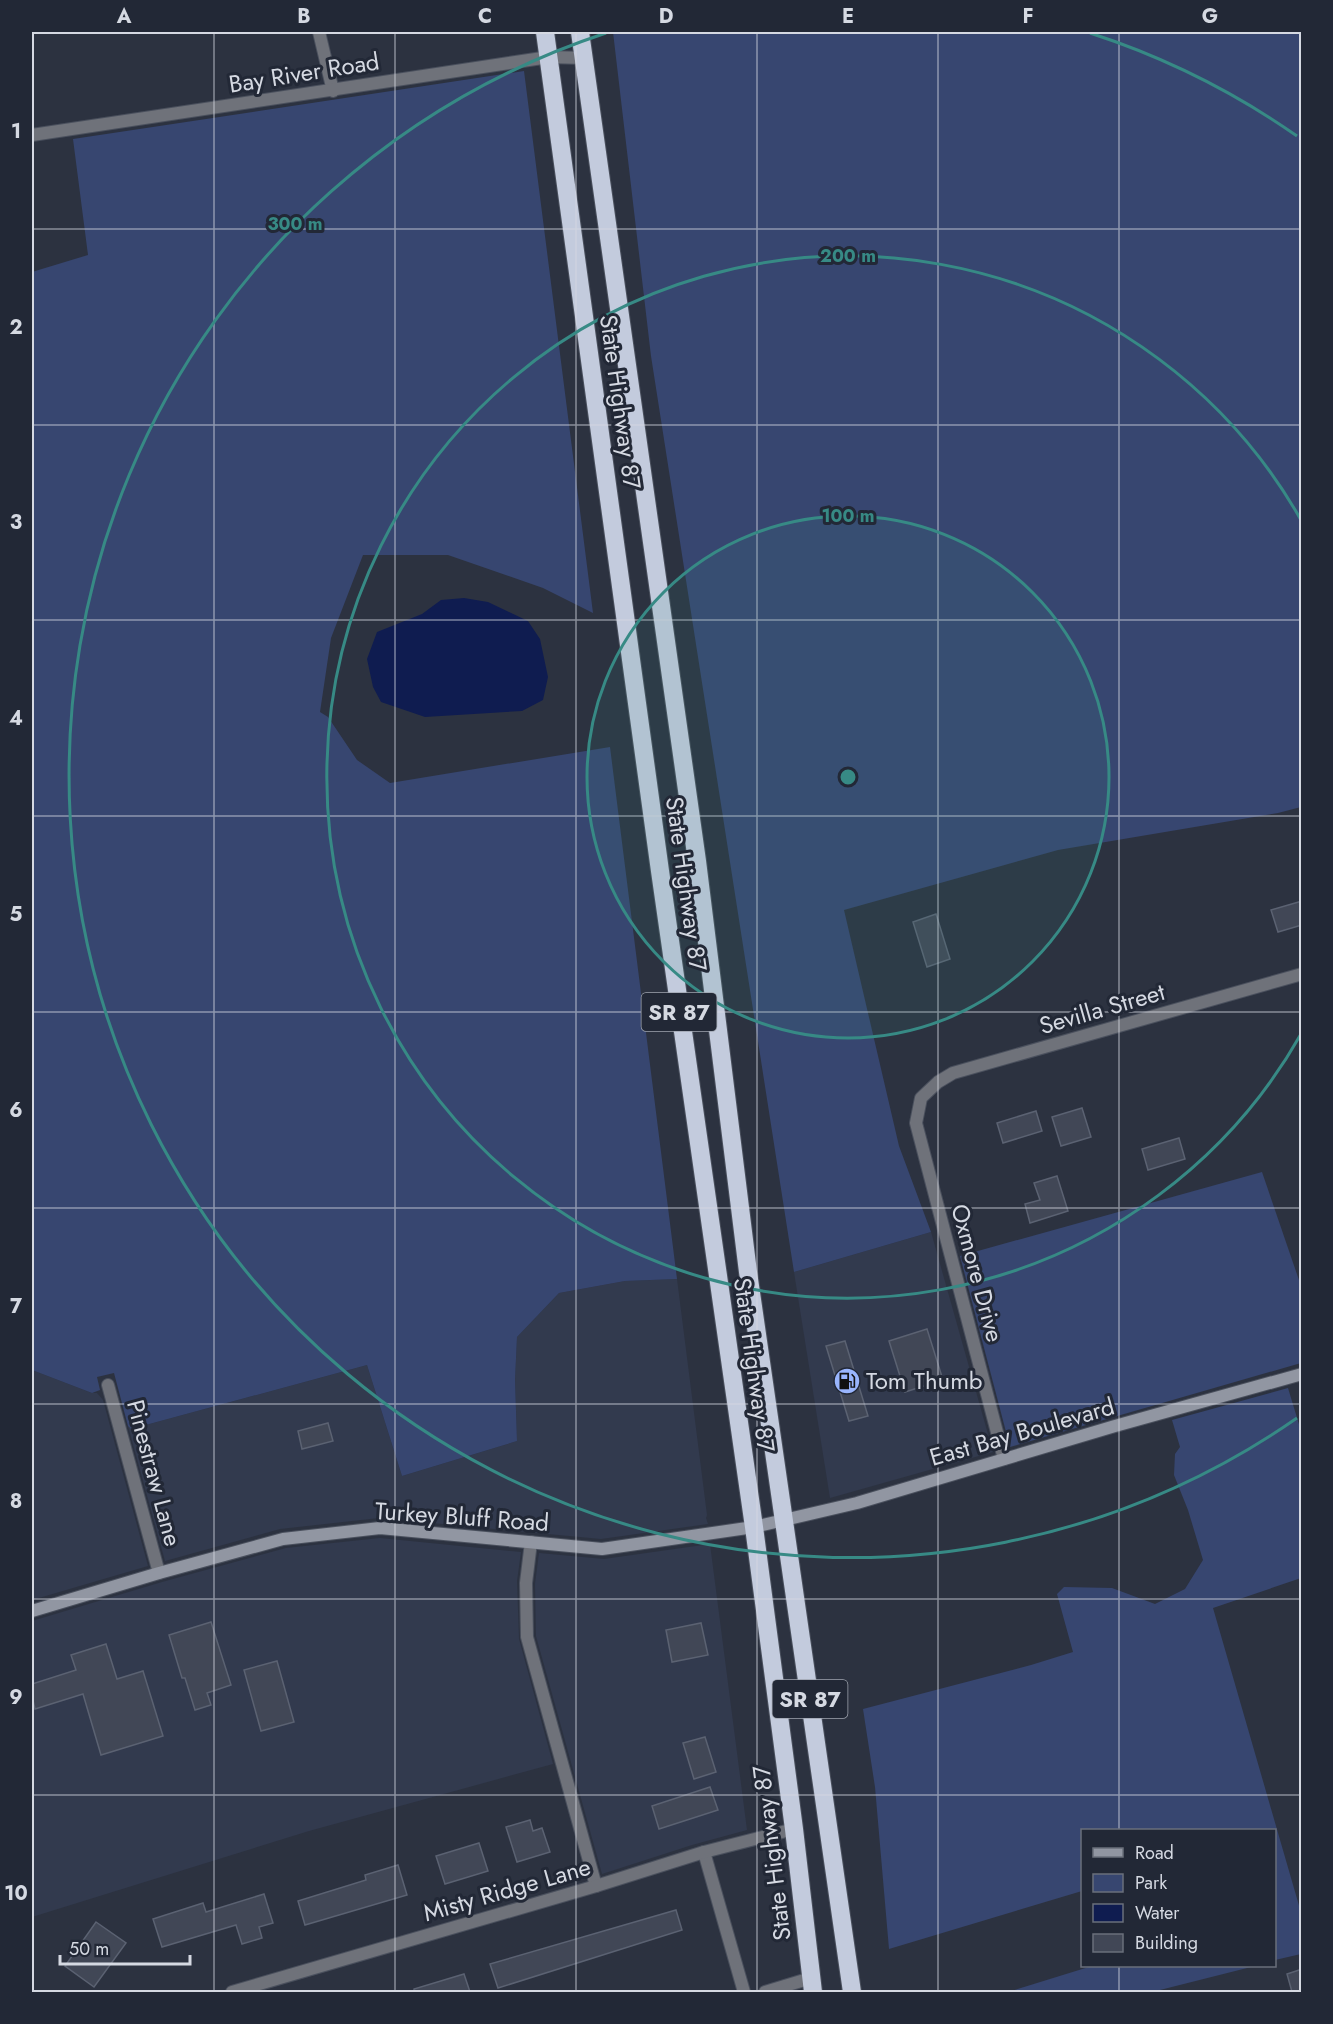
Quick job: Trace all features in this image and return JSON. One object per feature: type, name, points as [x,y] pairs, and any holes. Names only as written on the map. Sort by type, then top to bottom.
[{"type":"highway","name":"State Highway 87","points":[[545,32],[668,931],[754,1527],[812,1985]]},
{"type":"highway","name":"SR 87","points":[[580,32],[697,861],[748,1272],[852,1992]]},
{"type":"street","points":[[319,32],[333,91]]},
{"type":"street","name":"Bay River Road","points":[[32,135],[549,57],[584,58]]},
{"type":"street","name":"Sevilla Street","points":[[921,1098],[938,1082],[953,1073],[1302,974]]},
{"type":"street","name":"Oxmore Drive","points":[[921,1098],[916,1124],[1004,1459]]},
{"type":"street","name":"East Bay Boulevard","points":[[754,1527],[857,1503],[1301,1374]]},
{"type":"street","name":"Pinestraw Lane","points":[[108,1385],[159,1573]]},
{"type":"street","name":"Turkey Bluff Road","points":[[32,1611],[283,1539],[380,1528],[602,1549],[754,1527]]},
{"type":"street","points":[[531,1542],[526,1583],[527,1637],[596,1886]]},
{"type":"street","name":"Misty Ridge Lane","points":[[231,1992],[596,1886],[704,1852],[794,1829]]},
{"type":"street","points":[[704,1852],[744,1992]]},
{"type":"street","points":[[765,1992],[812,1985]]},
{"type":"shaded area","points":[[931,1232],[993,1452],[830,1498],[794,1272]]},
{"type":"shaded area","points":[[677,1279],[708,1524],[601,1539],[379,1518],[280,1529],[165,1561],[128,1426],[131,1429],[367,1365],[402,1476],[517,1441],[515,1380],[517,1337],[559,1293],[625,1281]]},
{"type":"shaded area","points":[[32,1370],[97,1393],[103,1400],[148,1566],[32,1600]]},
{"type":"shaded area","points":[[380,1538],[521,1552],[517,1581],[519,1639],[553,1764],[309,1831],[32,1917],[32,1621],[286,1548]]},
{"type":"shaded area","points":[[710,1544],[747,1830],[602,1874],[536,1636],[535,1584],[539,1553],[604,1559]]},
{"type":"green space","points":[[613,32],[1301,32],[1301,807],[1278,813],[1058,850],[844,910],[899,1146],[931,1232],[794,1272],[651,356]]},
{"type":"green space","points":[[524,71],[593,613],[543,588],[448,555],[363,555],[331,638],[320,712],[328,717],[357,760],[390,783],[610,747],[677,1279],[625,1281],[559,1293],[517,1337],[515,1380],[517,1441],[402,1476],[367,1365],[131,1429],[128,1426],[114,1373],[97,1377],[100,1390],[92,1393],[32,1370],[32,272],[88,255],[73,139]]},
{"type":"green space","points":[[1262,1172],[1301,1286],[1301,1363],[1010,1447],[960,1256]]},
{"type":"green space","points":[[1288,1388],[1301,1431],[1301,1578],[1213,1608],[1301,1909],[1301,1954],[1276,1960],[1276,1829],[1081,1829],[1081,1891],[889,1949],[875,1787],[863,1709],[1073,1652],[1057,1594],[1064,1587],[1112,1588],[1155,1604],[1185,1589],[1203,1560],[1188,1510],[1174,1475],[1175,1454],[1180,1447],[1172,1420]]},
{"type":"green space","points":[[1089,1967],[1251,1967],[1152,1992],[1008,1992]]},
{"type":"water","points":[[464,598],[488,602],[528,621],[540,639],[548,677],[543,700],[522,711],[425,717],[381,702],[373,687],[367,659],[377,632],[422,614],[441,600]]},
{"type":"building","points":[[1302,901],[1302,925],[1278,932],[1271,910]]},
{"type":"building","points":[[936,914],[950,959],[927,967],[913,922]]},
{"type":"building","points":[[1082,1108],[1091,1137],[1061,1146],[1052,1117]]},
{"type":"building","points":[[1036,1111],[1042,1131],[1003,1143],[997,1123]]},
{"type":"building","points":[[1179,1138],[1185,1159],[1148,1170],[1142,1149]]},
{"type":"building","points":[[1057,1176],[1068,1211],[1030,1223],[1025,1204],[1040,1200],[1034,1183]]},
{"type":"building","points":[[927,1329],[943,1380],[905,1392],[889,1341]]},
{"type":"building","name":"Tom Thumb","points":[[845,1341],[868,1416],[849,1421],[826,1346]]},
{"type":"building","points":[[328,1423],[333,1441],[302,1449],[298,1431]]},
{"type":"building","points":[[211,1622],[231,1685],[207,1693],[211,1705],[195,1710],[185,1678],[182,1678],[169,1635]]},
{"type":"building","points":[[701,1623],[708,1655],[672,1662],[666,1630]]},
{"type":"building","points":[[106,1644],[117,1679],[143,1671],[163,1736],[101,1755],[83,1694],[35,1709],[32,1684],[76,1670],[71,1655]]},
{"type":"building","points":[[277,1661],[294,1722],[261,1731],[244,1670]]},
{"type":"building","points":[[705,1737],[716,1772],[694,1779],[683,1743]]},
{"type":"building","points":[[710,1787],[718,1810],[659,1829],[652,1806]]},
{"type":"building","points":[[530,1820],[533,1831],[542,1828],[550,1852],[517,1862],[506,1827]]},
{"type":"building","points":[[479,1843],[488,1871],[445,1884],[436,1856]]},
{"type":"building","points":[[398,1865],[407,1895],[305,1925],[298,1901],[366,1880],[365,1875]]},
{"type":"building","points":[[264,1894],[273,1923],[259,1927],[262,1938],[242,1944],[236,1925],[162,1947],[153,1919],[203,1903],[206,1912]]},
{"type":"building","points":[[676,1910],[682,1930],[498,1988],[490,1964]]},
{"type":"building","points":[[96,1922],[126,1943],[94,1987],[65,1966]]},
{"type":"building","points":[[1302,1969],[1302,1992],[1292,1992],[1287,1974]]},
{"type":"building","points":[[464,1974],[470,1992],[414,1992],[414,1989]]},
{"type":"place","name":"Tom Thumb","points":[[847,1381]]}]
